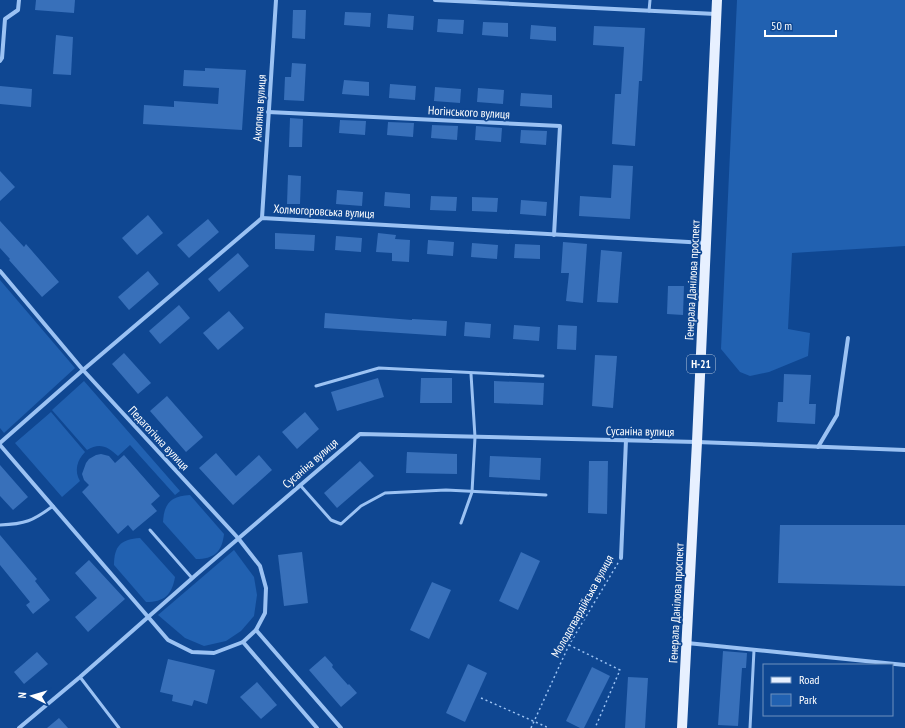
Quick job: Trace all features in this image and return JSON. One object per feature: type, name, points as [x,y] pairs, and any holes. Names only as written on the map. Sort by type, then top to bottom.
[{"type":"main road","name":"Генерала Данілова проспект","points":[[682,728],[697,442],[717,0]]},
{"type":"street","points":[[0,61],[2,58],[5,19],[18,10],[19,0]]},
{"type":"street","name":"Акопяна вулиця","points":[[262,218],[276,0]]},
{"type":"street","points":[[435,0],[716,14]]},
{"type":"street","name":"Ногінського вулиця","points":[[268,112],[560,126],[554,235]]},
{"type":"street","name":"Холмогоровська вулиця","points":[[0,444],[83,370],[262,218],[706,243]]},
{"type":"street","name":"Педагогічна вулиця","points":[[0,271],[83,370],[238,538],[260,566],[266,588],[265,613],[256,630],[243,642],[214,653],[192,652],[168,640],[0,444]]},
{"type":"street","points":[[818,447],[837,415],[848,338]]},
{"type":"street","name":"Сусаніна вулиця","points":[[19,728],[80,677],[238,538],[360,434],[697,442],[905,450]]},
{"type":"street","name":"Молодогвардійська вулиця","points":[[621,558],[626,440]]},
{"type":"street","points":[[256,630],[341,728]]},
{"type":"street","points":[[243,642],[317,728]]},
{"type":"street","points":[[687,643],[905,664]]},
{"type":"lane","points":[[649,11],[650,0]]},
{"type":"lane","points":[[316,386],[379,368],[472,374],[543,376]]},
{"type":"lane","points":[[461,523],[472,492],[475,437],[472,374]]},
{"type":"lane","points":[[300,485],[331,520],[341,524],[361,506],[385,493],[446,490],[546,495]]},
{"type":"lane","points":[[0,525],[19,524],[38,517],[53,506]]},
{"type":"lane","points":[[150,530],[192,578]]},
{"type":"lane","points":[[750,728],[754,650]]},
{"type":"lane","points":[[80,677],[118,728]]},
{"type":"path","name":"Молодогвардійська вулиця","points":[[532,728],[569,645],[621,558]]},
{"type":"path","points":[[569,645],[620,670],[595,728]]},
{"type":"path","points":[[481,698],[549,728]]},
{"type":"green space","points":[[737,0],[905,0],[905,246],[792,253],[788,329],[810,333],[808,356],[769,372],[750,376],[740,372],[721,349]]},
{"type":"green space","points":[[0,280],[75,368],[4,433],[0,428]]},
{"type":"green space","points":[[84,381],[180,491],[175,495],[130,445],[118,456],[111,450],[100,446],[87,450],[52,410]]},
{"type":"green space","points":[[51,412],[85,452],[80,458],[77,466],[77,473],[80,481],[62,497],[15,443]]},
{"type":"green space","points":[[190,495],[224,534],[219,550],[208,558],[196,559],[163,522],[167,505],[173,499]]},
{"type":"green space","points":[[140,538],[175,577],[169,593],[158,601],[146,602],[114,565],[114,558],[117,548],[123,542]]},
{"type":"green space","points":[[234,550],[254,577],[257,595],[254,616],[241,631],[226,641],[204,646],[185,638],[158,615]]},
{"type":"building","points":[[36,0],[75,0],[74,13],[35,10]]},
{"type":"building","points":[[293,10],[306,10],[305,39],[292,38]]},
{"type":"building","points":[[345,12],[371,13],[370,27],[344,25]]},
{"type":"building","points":[[388,14],[414,16],[413,30],[387,28]]},
{"type":"building","points":[[438,19],[464,20],[463,34],[437,32]]},
{"type":"building","points":[[483,22],[508,23],[508,37],[482,35]]},
{"type":"building","points":[[531,25],[556,27],[556,41],[530,39]]},
{"type":"building","points":[[594,26],[645,28],[642,81],[639,81],[635,146],[612,144],[615,94],[621,94],[624,47],[593,45]]},
{"type":"building","points":[[56,35],[73,37],[71,75],[53,74]]},
{"type":"building","points":[[292,63],[306,64],[304,101],[284,100],[285,77],[291,77]]},
{"type":"building","points":[[205,68],[246,70],[242,130],[143,124],[144,105],[174,107],[174,101],[218,104],[219,88],[183,86],[184,70],[205,71]]},
{"type":"building","points":[[344,80],[369,82],[369,96],[342,94]]},
{"type":"building","points":[[390,84],[416,86],[415,100],[389,98]]},
{"type":"building","points":[[0,86],[32,89],[31,107],[0,104]]},
{"type":"building","points":[[435,87],[461,89],[460,103],[434,101]]},
{"type":"building","points":[[478,88],[504,90],[503,104],[477,102]]},
{"type":"building","points":[[521,93],[552,95],[552,108],[520,106]]},
{"type":"building","points":[[290,118],[303,119],[302,147],[289,147]]},
{"type":"building","points":[[340,120],[366,121],[365,135],[339,133]]},
{"type":"building","points":[[388,122],[414,123],[413,137],[387,135]]},
{"type":"building","points":[[432,125],[458,126],[457,140],[431,138]]},
{"type":"building","points":[[476,126],[502,128],[501,142],[475,140]]},
{"type":"building","points":[[521,130],[547,131],[546,145],[520,143]]},
{"type":"building","points":[[613,165],[633,166],[630,219],[579,216],[580,196],[611,198]]},
{"type":"building","points":[[0,171],[15,187],[0,201]]},
{"type":"building","points":[[288,175],[301,176],[300,204],[287,204]]},
{"type":"building","points":[[337,190],[363,192],[362,206],[336,204]]},
{"type":"building","points":[[385,192],[410,194],[410,208],[384,206]]},
{"type":"building","points":[[431,196],[457,197],[456,211],[430,210]]},
{"type":"building","points":[[472,197],[498,198],[497,212],[472,211]]},
{"type":"building","points":[[521,200],[547,202],[546,216],[520,214]]},
{"type":"building","points":[[148,215],[163,233],[137,255],[122,238]]},
{"type":"building","points":[[208,219],[219,232],[189,258],[177,245]]},
{"type":"building","points":[[0,221],[24,247],[26,244],[59,282],[42,297],[0,248]]},
{"type":"building","points":[[275,233],[315,235],[314,251],[275,249]]},
{"type":"building","points":[[378,233],[396,235],[395,239],[410,240],[409,262],[392,261],[392,253],[376,252]]},
{"type":"building","points":[[336,236],[362,238],[361,252],[335,250]]},
{"type":"building","points":[[428,240],[454,242],[453,256],[427,254]]},
{"type":"building","points":[[563,242],[587,244],[583,303],[566,301],[569,273],[561,273]]},
{"type":"building","points":[[472,243],[498,245],[497,259],[471,257]]},
{"type":"building","points":[[515,244],[540,245],[540,259],[514,258]]},
{"type":"building","points":[[601,250],[622,252],[618,303],[597,302]]},
{"type":"building","points":[[238,253],[249,266],[219,292],[208,279]]},
{"type":"building","points":[[148,271],[159,284],[129,310],[118,297]]},
{"type":"building","points":[[668,286],[684,286],[683,315],[667,314]]},
{"type":"building","points":[[179,305],[190,318],[160,344],[149,331]]},
{"type":"building","points":[[229,311],[244,328],[218,350],[203,333]]},
{"type":"building","points":[[325,313],[412,320],[447,321],[446,336],[324,328]]},
{"type":"building","points":[[465,322],[491,324],[490,338],[464,336]]},
{"type":"building","points":[[514,325],[540,327],[539,341],[513,339]]},
{"type":"building","points":[[558,325],[577,326],[576,350],[557,349]]},
{"type":"building","points":[[124,353],[151,383],[138,394],[112,364]]},
{"type":"building","points":[[595,355],[617,356],[613,408],[592,406]]},
{"type":"building","points":[[784,374],[811,375],[809,404],[816,404],[815,424],[777,422],[778,402],[783,402]]},
{"type":"building","points":[[378,378],[384,397],[337,411],[331,392]]},
{"type":"building","points":[[421,378],[452,378],[452,403],[420,403]]},
{"type":"building","points":[[494,381],[544,383],[543,405],[494,403]]},
{"type":"building","points":[[167,396],[203,437],[186,452],[150,411]]},
{"type":"building","points":[[305,412],[319,429],[297,449],[282,432]]},
{"type":"building","points":[[407,452],[457,454],[457,474],[406,473]]},
{"type":"building","points":[[216,453],[236,476],[259,455],[272,470],[233,505],[199,468]]},
{"type":"building","points":[[101,454],[109,456],[115,463],[124,455],[160,496],[151,504],[157,511],[133,531],[128,525],[118,534],[82,492],[89,485],[84,480],[82,474],[86,463],[89,459]]},
{"type":"building","points":[[490,456],[541,458],[540,480],[489,477]]},
{"type":"building","points":[[360,461],[374,476],[337,508],[324,493]]},
{"type":"building","points":[[589,461],[608,461],[607,514],[588,513]]},
{"type":"building","points":[[0,465],[28,497],[13,510],[0,496]]},
{"type":"building","points":[[780,525],[905,525],[905,586],[778,583]]},
{"type":"building","points":[[0,535],[37,579],[35,581],[50,600],[33,614],[26,605],[30,602],[0,565]]},
{"type":"building","points":[[302,552],[308,603],[284,606],[278,555]]},
{"type":"building","points":[[521,552],[540,561],[518,610],[499,601]]},
{"type":"building","points":[[89,560],[125,599],[88,632],[75,617],[97,598],[75,573]]},
{"type":"building","points":[[432,582],[451,590],[429,639],[410,630]]},
{"type":"building","points":[[723,651],[747,653],[746,668],[742,668],[738,726],[718,725]]},
{"type":"building","points":[[37,652],[48,664],[24,684],[14,672]]},
{"type":"building","points":[[325,656],[333,665],[332,667],[357,693],[341,707],[309,670]]},
{"type":"building","points":[[168,659],[215,670],[207,704],[194,700],[192,706],[172,701],[173,695],[160,692]]},
{"type":"building","points":[[468,664],[487,673],[465,722],[446,713]]},
{"type":"building","points":[[592,667],[610,676],[584,728],[580,728],[566,721]]},
{"type":"building","points":[[628,677],[648,678],[645,728],[625,728]]},
{"type":"building","points":[[257,682],[277,705],[261,719],[240,697]]},
{"type":"building","points":[[59,718],[68,728],[47,728]]}]
